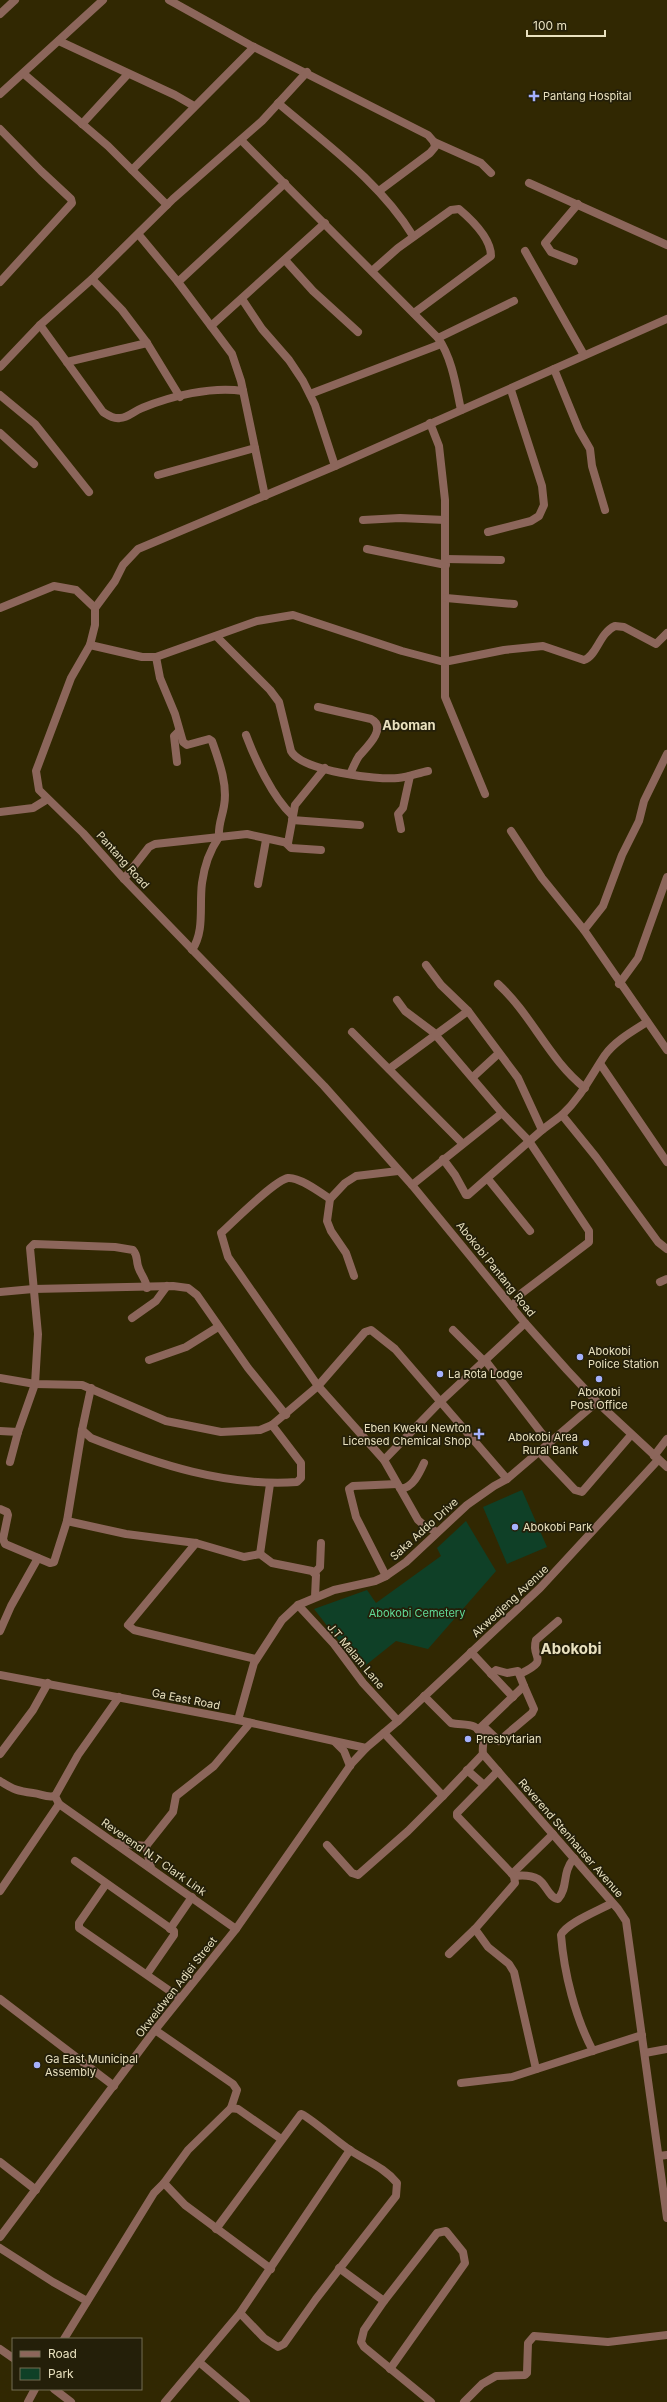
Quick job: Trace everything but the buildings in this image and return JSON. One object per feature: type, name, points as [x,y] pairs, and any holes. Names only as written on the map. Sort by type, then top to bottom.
[{"type":"street","points":[[0,14],[15,0]]},
{"type":"street","points":[[0,94],[24,74],[103,0]]},
{"type":"street","points":[[169,0],[254,47],[428,135],[434,142],[481,163],[491,174]]},
{"type":"street","points":[[59,41],[175,95],[194,106]]},
{"type":"street","points":[[132,170],[254,47]]},
{"type":"street","points":[[0,367],[40,324],[92,279],[139,235],[167,205],[241,140],[306,72]]},
{"type":"street","points":[[24,74],[82,124],[167,205]]},
{"type":"street","points":[[82,124],[128,74]]},
{"type":"street","points":[[278,103],[339,153],[380,191],[414,236]]},
{"type":"street","points":[[0,128],[72,201],[61,217],[0,282]]},
{"type":"street","points":[[241,140],[414,312],[440,341],[455,382],[461,410]]},
{"type":"street","points":[[380,191],[430,153],[435,147],[434,142]]},
{"type":"street","points":[[178,282],[285,183]]},
{"type":"street","points":[[529,183],[578,204],[604,219],[667,246]]},
{"type":"street","points":[[574,260],[551,252],[545,243],[578,204]]},
{"type":"street","points":[[372,271],[414,236],[455,208],[469,219],[491,249],[491,256],[414,312]]},
{"type":"street","points":[[211,326],[325,223]]},
{"type":"street","points":[[139,235],[178,282],[232,354],[243,391],[265,496]]},
{"type":"street","points":[[525,251],[584,355]]},
{"type":"street","points":[[285,260],[313,291],[358,332]]},
{"type":"street","points":[[92,279],[122,310],[146,343],[180,397]]},
{"type":"street","points":[[242,299],[262,329],[289,360],[310,394],[335,466]]},
{"type":"street","points":[[310,394],[440,341],[514,301]]},
{"type":"street","points":[[0,608],[54,586],[76,590],[95,608],[115,581],[123,565],[138,549],[510,390],[584,355],[667,319]]},
{"type":"street","points":[[40,324],[103,412],[111,417],[125,418],[142,408],[180,397],[220,389],[243,391]]},
{"type":"street","points":[[67,362],[146,343]]},
{"type":"street","points":[[554,369],[579,430],[590,449],[592,466],[605,510]]},
{"type":"street","points":[[488,532],[531,522],[539,516],[544,505],[542,486],[510,390]]},
{"type":"street","points":[[0,396],[35,424],[89,492]]},
{"type":"street","points":[[430,423],[439,446],[443,473],[446,562],[444,662],[445,697],[448,707],[457,722],[485,794]]},
{"type":"street","points":[[0,433],[34,464]]},
{"type":"street","points":[[158,475],[255,448]]},
{"type":"street","points":[[363,520],[400,518],[444,520]]},
{"type":"street","points":[[367,550],[446,562],[501,560]]},
{"type":"street","points":[[446,598],[514,604]]},
{"type":"street","name":"Pantang Road","points":[[95,608],[95,625],[90,645],[71,678],[36,771],[39,790],[46,800],[83,833],[124,879],[324,1086]]},
{"type":"street","points":[[90,645],[142,657],[156,656],[217,637],[257,621],[293,614],[402,651],[444,662],[504,650],[543,646],[581,661],[588,659],[602,637],[616,626],[624,626],[656,644],[667,633]]},
{"type":"street","points":[[217,637],[270,690],[279,702],[290,751],[294,756],[325,768],[350,774],[390,778],[410,776],[428,771]]},
{"type":"street","points":[[156,656],[160,678],[175,714],[179,731],[185,744],[210,739],[220,764],[224,806],[218,825],[219,837],[214,844],[203,876],[201,924],[198,940],[192,950]]},
{"type":"street","points":[[318,707],[371,719],[376,723],[378,730],[371,742],[358,757],[350,774]]},
{"type":"street","points":[[177,762],[174,736],[179,731]]},
{"type":"street","points":[[246,735],[259,767],[283,807],[292,818],[360,825]]},
{"type":"street","points":[[584,930],[602,906],[622,855],[640,821],[644,801],[667,754]]},
{"type":"street","points":[[287,844],[290,840],[295,805],[325,768]]},
{"type":"street","points":[[401,829],[398,814],[403,808],[410,776]]},
{"type":"street","points":[[0,812],[33,808],[46,800]]},
{"type":"street","points":[[511,831],[542,878],[584,930],[619,984],[666,1046]]},
{"type":"street","points":[[124,879],[149,847],[155,844],[247,834],[266,840],[287,844],[291,848],[321,850]]},
{"type":"street","points":[[258,884],[266,840]]},
{"type":"street","points":[[619,984],[638,958],[667,877]]},
{"type":"street","points":[[426,965],[441,985],[468,1011],[526,1092],[542,1130]]},
{"type":"street","points":[[498,984],[519,1006],[556,1059],[571,1077],[585,1088]]},
{"type":"street","points":[[397,1000],[405,1011],[430,1029],[473,1077],[502,1113],[529,1141],[589,1231],[590,1236],[588,1242],[522,1293],[512,1307]]},
{"type":"street","points":[[389,1069],[436,1036],[468,1011]]},
{"type":"street","points":[[443,1159],[455,1175],[466,1195],[488,1179],[529,1141],[575,1103],[601,1065],[605,1055],[616,1043],[647,1022]]},
{"type":"street","points":[[352,1032],[462,1143]]},
{"type":"street","points":[[473,1077],[498,1054]]},
{"type":"street","points":[[601,1065],[667,1162]]},
{"type":"street","name":"Abokobi Pantang Road","points":[[324,1086],[412,1185],[525,1323],[597,1402],[667,1467]]},
{"type":"street","points":[[412,1185],[462,1143],[502,1113]]},
{"type":"street","points":[[562,1115],[596,1157],[655,1238],[667,1249]]},
{"type":"street","points":[[354,1276],[346,1253],[331,1231],[327,1221],[330,1199],[345,1183],[356,1176],[398,1171]]},
{"type":"street","points":[[330,1199],[316,1189],[287,1178],[244,1209],[221,1232],[228,1257],[318,1386],[384,1460],[418,1520],[437,1532]]},
{"type":"street","points":[[488,1179],[530,1231]]},
{"type":"street","points":[[10,1462],[18,1432],[35,1384],[38,1334],[29,1251],[34,1244],[115,1247],[133,1250],[137,1255],[138,1266],[148,1288]]},
{"type":"street","points":[[0,1292],[33,1288],[148,1288],[167,1286],[188,1288],[193,1291],[248,1368],[286,1415]]},
{"type":"street","points":[[132,1318],[156,1301],[167,1286]]},
{"type":"street","points":[[384,1460],[440,1402],[525,1323]]},
{"type":"street","points":[[149,1360],[186,1347],[218,1327]]},
{"type":"street","points":[[0,1378],[35,1384],[77,1385],[91,1388],[166,1420],[221,1432],[260,1430],[272,1426],[286,1415],[318,1386],[365,1332],[371,1330],[395,1349],[507,1479]]},
{"type":"street","points":[[453,1330],[484,1361],[550,1444]]},
{"type":"street","points":[[0,1509],[8,1515],[3,1539],[5,1544],[50,1563],[54,1562],[67,1521],[82,1430],[91,1388]]},
{"type":"street","name":"Saka Addo Drive","points":[[238,1720],[256,1659],[282,1620],[298,1605],[315,1597],[386,1576],[406,1562],[472,1501],[507,1479],[540,1453],[597,1402]]},
{"type":"street","points":[[82,1430],[91,1438],[170,1466],[217,1478],[270,1484],[297,1482],[301,1478],[301,1463],[272,1426]]},
{"type":"street","points":[[0,1431],[18,1432]]},
{"type":"street","points":[[540,1453],[575,1490],[582,1492],[631,1435]]},
{"type":"street","name":"Akwedjeng Avenue","points":[[366,1747],[398,1721],[551,1578],[656,1458],[667,1439]]},
{"type":"street","points":[[386,1576],[356,1517],[349,1489],[353,1486],[398,1486],[406,1488],[416,1479],[424,1462]]},
{"type":"street","points":[[260,1554],[270,1484]]},
{"type":"street","points":[[67,1521],[126,1534],[196,1543],[244,1557],[260,1554],[272,1562],[314,1573]]},
{"type":"street","points":[[196,1543],[128,1626],[134,1630],[256,1659]]},
{"type":"street","points":[[315,1597],[314,1573],[320,1567],[322,1543]]},
{"type":"street","points":[[0,1631],[8,1611],[38,1558]]},
{"type":"street","name":"J.T Malam Lane","points":[[298,1605],[334,1644],[363,1683],[398,1721]]},
{"type":"street","points":[[520,1674],[537,1665],[539,1660],[535,1644],[536,1640],[558,1621]]},
{"type":"street","points":[[471,1652],[513,1697]]},
{"type":"street","points":[[424,1696],[451,1722],[470,1724],[481,1728],[499,1741],[532,1713],[534,1709],[520,1674],[516,1671],[507,1673],[500,1670],[492,1674]]},
{"type":"street","name":"Ga East Road","points":[[0,1675],[238,1720],[366,1747]]},
{"type":"street","points":[[0,1754],[29,1715],[48,1683]]},
{"type":"street","points":[[481,1728],[524,1686]]},
{"type":"street","points":[[55,1796],[78,1755],[119,1697]]},
{"type":"street","points":[[146,1846],[173,1812],[176,1796],[214,1766],[250,1723]]},
{"type":"street","points":[[327,1845],[352,1873],[358,1875],[408,1831],[483,1754],[481,1728]]},
{"type":"street","points":[[384,1733],[443,1796]]},
{"type":"street","points":[[334,1741],[344,1751],[350,1766]]},
{"type":"street","name":"Okweidwen Adjei Street","points":[[1,2234],[36,2190],[155,2030],[236,1928],[350,1766],[366,1747]]},
{"type":"street","name":"Reverend Stenhauser Avenue","points":[[483,1754],[574,1858],[626,1921],[642,2035],[663,2156],[667,2218]]},
{"type":"street","points":[[467,1770],[484,1786]]},
{"type":"street","points":[[449,1954],[475,1929],[515,1883],[513,1875],[457,1816],[457,1813],[498,1771]]},
{"type":"street","points":[[0,1781],[18,1792],[34,1793],[49,1797],[55,1796]]},
{"type":"street","points":[[0,1891],[59,1804],[55,1796]]},
{"type":"street","name":"Reverend N.T Clark Link","points":[[59,1804],[236,1928]]},
{"type":"street","points":[[513,1875],[553,1834]]},
{"type":"street","points":[[114,1843],[146,1846]]},
{"type":"street","points":[[146,1846],[151,1868]]},
{"type":"street","points":[[513,1875],[524,1875],[538,1879],[554,1898],[558,1898],[564,1890],[566,1870],[574,1858]]},
{"type":"street","points":[[75,1861],[170,1929],[174,1935],[147,1974]]},
{"type":"street","points":[[106,1884],[78,1925],[180,1998]]},
{"type":"street","points":[[170,1929],[192,1897]]},
{"type":"street","points":[[593,2051],[586,2037],[574,1999],[561,1935],[563,1930],[612,1904]]},
{"type":"street","points":[[475,1929],[488,1947],[509,1964],[514,1972],[536,2069]]},
{"type":"street","points":[[0,1999],[114,2086]]},
{"type":"street","points":[[65,2338],[150,2199],[164,2183],[188,2150],[231,2108],[237,2090],[233,2084],[155,2030]]},
{"type":"street","points":[[461,2083],[512,2077],[642,2035]]},
{"type":"street","points":[[645,2053],[667,2049]]},
{"type":"street","points":[[231,2108],[238,2109],[281,2139]]},
{"type":"street","points":[[216,2229],[281,2139],[299,2115],[302,2114],[350,2150],[380,2167],[393,2178],[398,2189],[396,2196],[339,2268],[291,2337],[281,2347],[268,2341],[240,2313]]},
{"type":"street","points":[[165,2402],[240,2313],[350,2150]]},
{"type":"street","points":[[0,2162],[36,2190]]},
{"type":"street","points":[[164,2183],[185,2206],[271,2269]]},
{"type":"street","points":[[390,2369],[465,2263],[464,2252],[446,2231],[437,2233],[384,2301],[364,2330],[361,2342],[372,2355],[431,2402]]},
{"type":"street","points":[[0,2248],[87,2301]]},
{"type":"street","points":[[339,2268],[384,2301]]},
{"type":"street","points":[[464,2402],[482,2384],[496,2376],[525,2375],[527,2373],[528,2343],[534,2336],[608,2342],[667,2335]]},
{"type":"street","points":[[0,2349],[12,2357]]},
{"type":"street","points":[[199,2362],[246,2402]]},
{"type":"street","points":[[28,2402],[34,2390]]},
{"type":"street","points":[[55,2390],[71,2402]]},
{"type":"green space","name":"Abokobi Park","points":[[522,1490],[547,1547],[507,1564],[483,1507]]},
{"type":"green space","name":"Abokobi Cemetery","points":[[466,1521],[496,1571],[428,1649],[396,1641],[361,1669],[314,1609],[367,1590],[376,1603],[441,1556],[437,1548]]},
{"type":"place","name":"Pantang Hospital","points":[[534,96]]},
{"type":"place","name":"Abokobi Police Station","points":[[580,1357]]},
{"type":"place","name":"La Rota Lodge","points":[[440,1374]]},
{"type":"place","name":"Abokobi Post Office","points":[[599,1379]]},
{"type":"place","name":"Eben Kweku Newton Licensed Chemical Shop","points":[[479,1434]]},
{"type":"place","name":"Abokobi Area Rural Bank","points":[[586,1443]]},
{"type":"place","name":"Abokobi Park","points":[[515,1527]]},
{"type":"place","name":"Presbytarian","points":[[468,1739]]},
{"type":"place","name":"Ga East Municipal Assembly","points":[[37,2065]]},
{"type":"district","name":"Aboman","points":[[409,725]]},
{"type":"district","name":"Abokobi","points":[[571,1649]]}]
